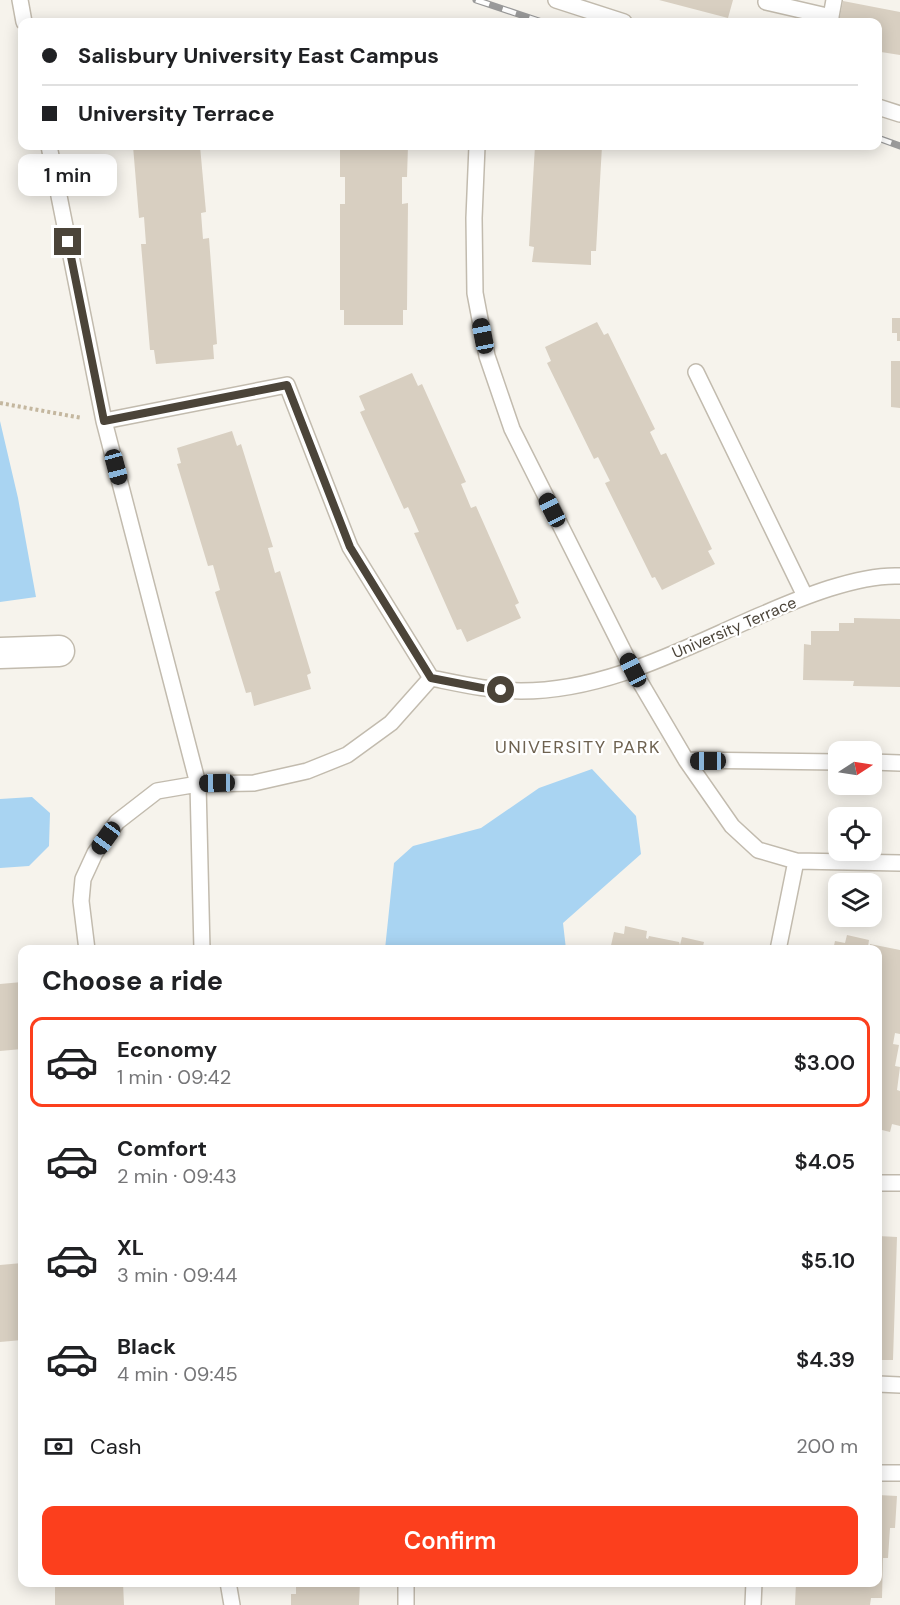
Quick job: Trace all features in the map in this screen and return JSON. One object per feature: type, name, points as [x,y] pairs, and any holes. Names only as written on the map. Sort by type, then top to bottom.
[{"type":"street","points":[[0,653],[59,651]]},
{"type":"lane","points":[[20,0],[23,18]]},
{"type":"lane","points":[[556,0],[572,3],[613,18]]},
{"type":"lane","points":[[830,18],[834,0]]},
{"type":"lane","points":[[766,2],[823,18]]},
{"type":"lane","points":[[882,108],[900,114]]},
{"type":"lane","points":[[50,150],[104,421],[198,784],[202,945]]},
{"type":"lane","points":[[477,150],[474,218],[475,293],[487,356],[512,429],[633,670],[686,760],[732,826],[758,850],[796,861],[900,863]]},
{"type":"lane","points":[[696,372],[805,596]]},
{"type":"lane","points":[[86,945],[81,901],[83,879],[95,853],[117,822],[157,791],[198,784],[254,783],[307,771],[347,755],[391,723],[431,678],[350,547],[287,385],[104,421]]},
{"type":"lane","name":"University Terrace","points":[[431,678],[482,688],[520,691],[570,688],[633,670],[805,596],[883,575],[900,576]]},
{"type":"lane","points":[[686,760],[828,762]]},
{"type":"lane","points":[[882,762],[900,763]]},
{"type":"lane","points":[[779,945],[796,861]]},
{"type":"lane","points":[[882,1183],[900,1183]]},
{"type":"lane","points":[[882,1384],[900,1385]]},
{"type":"lane","points":[[882,1473],[900,1473]]},
{"type":"lane","points":[[229,1587],[232,1605]]},
{"type":"lane","points":[[406,1587],[406,1605]]},
{"type":"lane","points":[[753,1605],[754,1587]]},
{"type":"path","points":[[2,404],[104,421]]},
{"type":"water","points":[[0,421],[18,498],[36,597],[0,602]]},
{"type":"water","points":[[592,769],[636,816],[641,854],[563,923],[566,945],[385,945],[394,863],[413,846],[481,828],[539,788]]},
{"type":"water","points":[[32,797],[50,813],[49,846],[29,866],[0,868],[0,799]]},
{"type":"building","points":[[659,0],[733,0],[728,18]]},
{"type":"building","points":[[843,1],[900,12],[900,55],[882,52],[882,18],[840,18]]},
{"type":"building","points":[[133,150],[200,150],[206,212],[201,213],[203,239],[209,238],[217,344],[213,345],[214,359],[156,364],[154,350],[150,350],[141,244],[146,244],[144,217],[139,218]]},
{"type":"building","points":[[340,150],[408,150],[407,177],[402,177],[402,204],[408,203],[407,310],[403,310],[403,325],[344,325],[344,310],[340,310],[340,204],[345,204],[345,177],[340,177]]},
{"type":"building","points":[[535,150],[602,150],[596,251],[591,251],[591,265],[532,262],[534,247],[529,246]]},
{"type":"building","points":[[892,318],[900,318],[900,341],[897,341],[897,333],[892,333]]},
{"type":"building","points":[[597,322],[604,335],[608,333],[655,429],[650,432],[661,455],[666,453],[712,549],[708,551],[715,564],[662,590],[655,577],[652,578],[605,483],[610,481],[598,457],[594,459],[547,363],[551,361],[545,347]]},
{"type":"building","points":[[891,361],[900,361],[900,408],[891,407]]},
{"type":"building","points":[[412,373],[418,386],[422,384],[466,482],[461,484],[471,508],[476,506],[519,603],[515,605],[521,618],[467,642],[461,629],[457,630],[414,533],[419,532],[408,507],[404,509],[360,412],[365,410],[359,396]]},
{"type":"building","points":[[232,431],[237,446],[241,444],[273,547],[268,548],[275,573],[280,571],[311,673],[307,675],[311,689],[254,706],[251,692],[246,693],[215,592],[220,590],[213,565],[208,566],[177,464],[181,463],[177,448]]},
{"type":"building","points":[[854,618],[900,619],[900,687],[853,686],[854,681],[803,680],[804,644],[811,645],[811,631],[839,631],[839,623],[854,623]]},
{"type":"building","points":[[625,926],[647,931],[646,938],[648,939],[649,936],[679,942],[680,945],[611,945],[614,932],[624,934]]},
{"type":"building","points":[[847,935],[869,940],[868,945],[834,945],[835,941],[845,943]]},
{"type":"building","points":[[682,937],[704,942],[703,945],[680,945]]},
{"type":"building","points":[[882,946],[900,950],[900,1034],[895,1033],[893,1044],[899,1045],[895,1066],[900,1067],[897,1090],[900,1091],[900,1126],[892,1124],[890,1132],[882,1130]]},
{"type":"building","points":[[18,982],[18,1049],[0,1051],[0,984]]},
{"type":"building","points":[[882,1236],[897,1237],[893,1360],[882,1360]]},
{"type":"building","points":[[18,1263],[18,1340],[0,1342],[0,1265]]},
{"type":"building","points":[[882,1495],[897,1496],[895,1528],[890,1528],[888,1558],[883,1558],[882,1598],[871,1598],[870,1605],[795,1605],[796,1587],[882,1587]]},
{"type":"building","points":[[55,1587],[123,1587],[124,1605],[55,1605]]},
{"type":"building","points":[[296,1587],[360,1587],[359,1605],[291,1605],[291,1594],[296,1594]]},
{"type":"railway","points":[[476,0],[530,18]]},
{"type":"railway","points":[[882,139],[900,146]]},
{"type":"district","name":"UNIVERSITY PARK","points":[[578,747]]},
{"type":"route","points":[[68,242],[104,421],[287,385],[350,547],[431,678],[501,690]]}]
